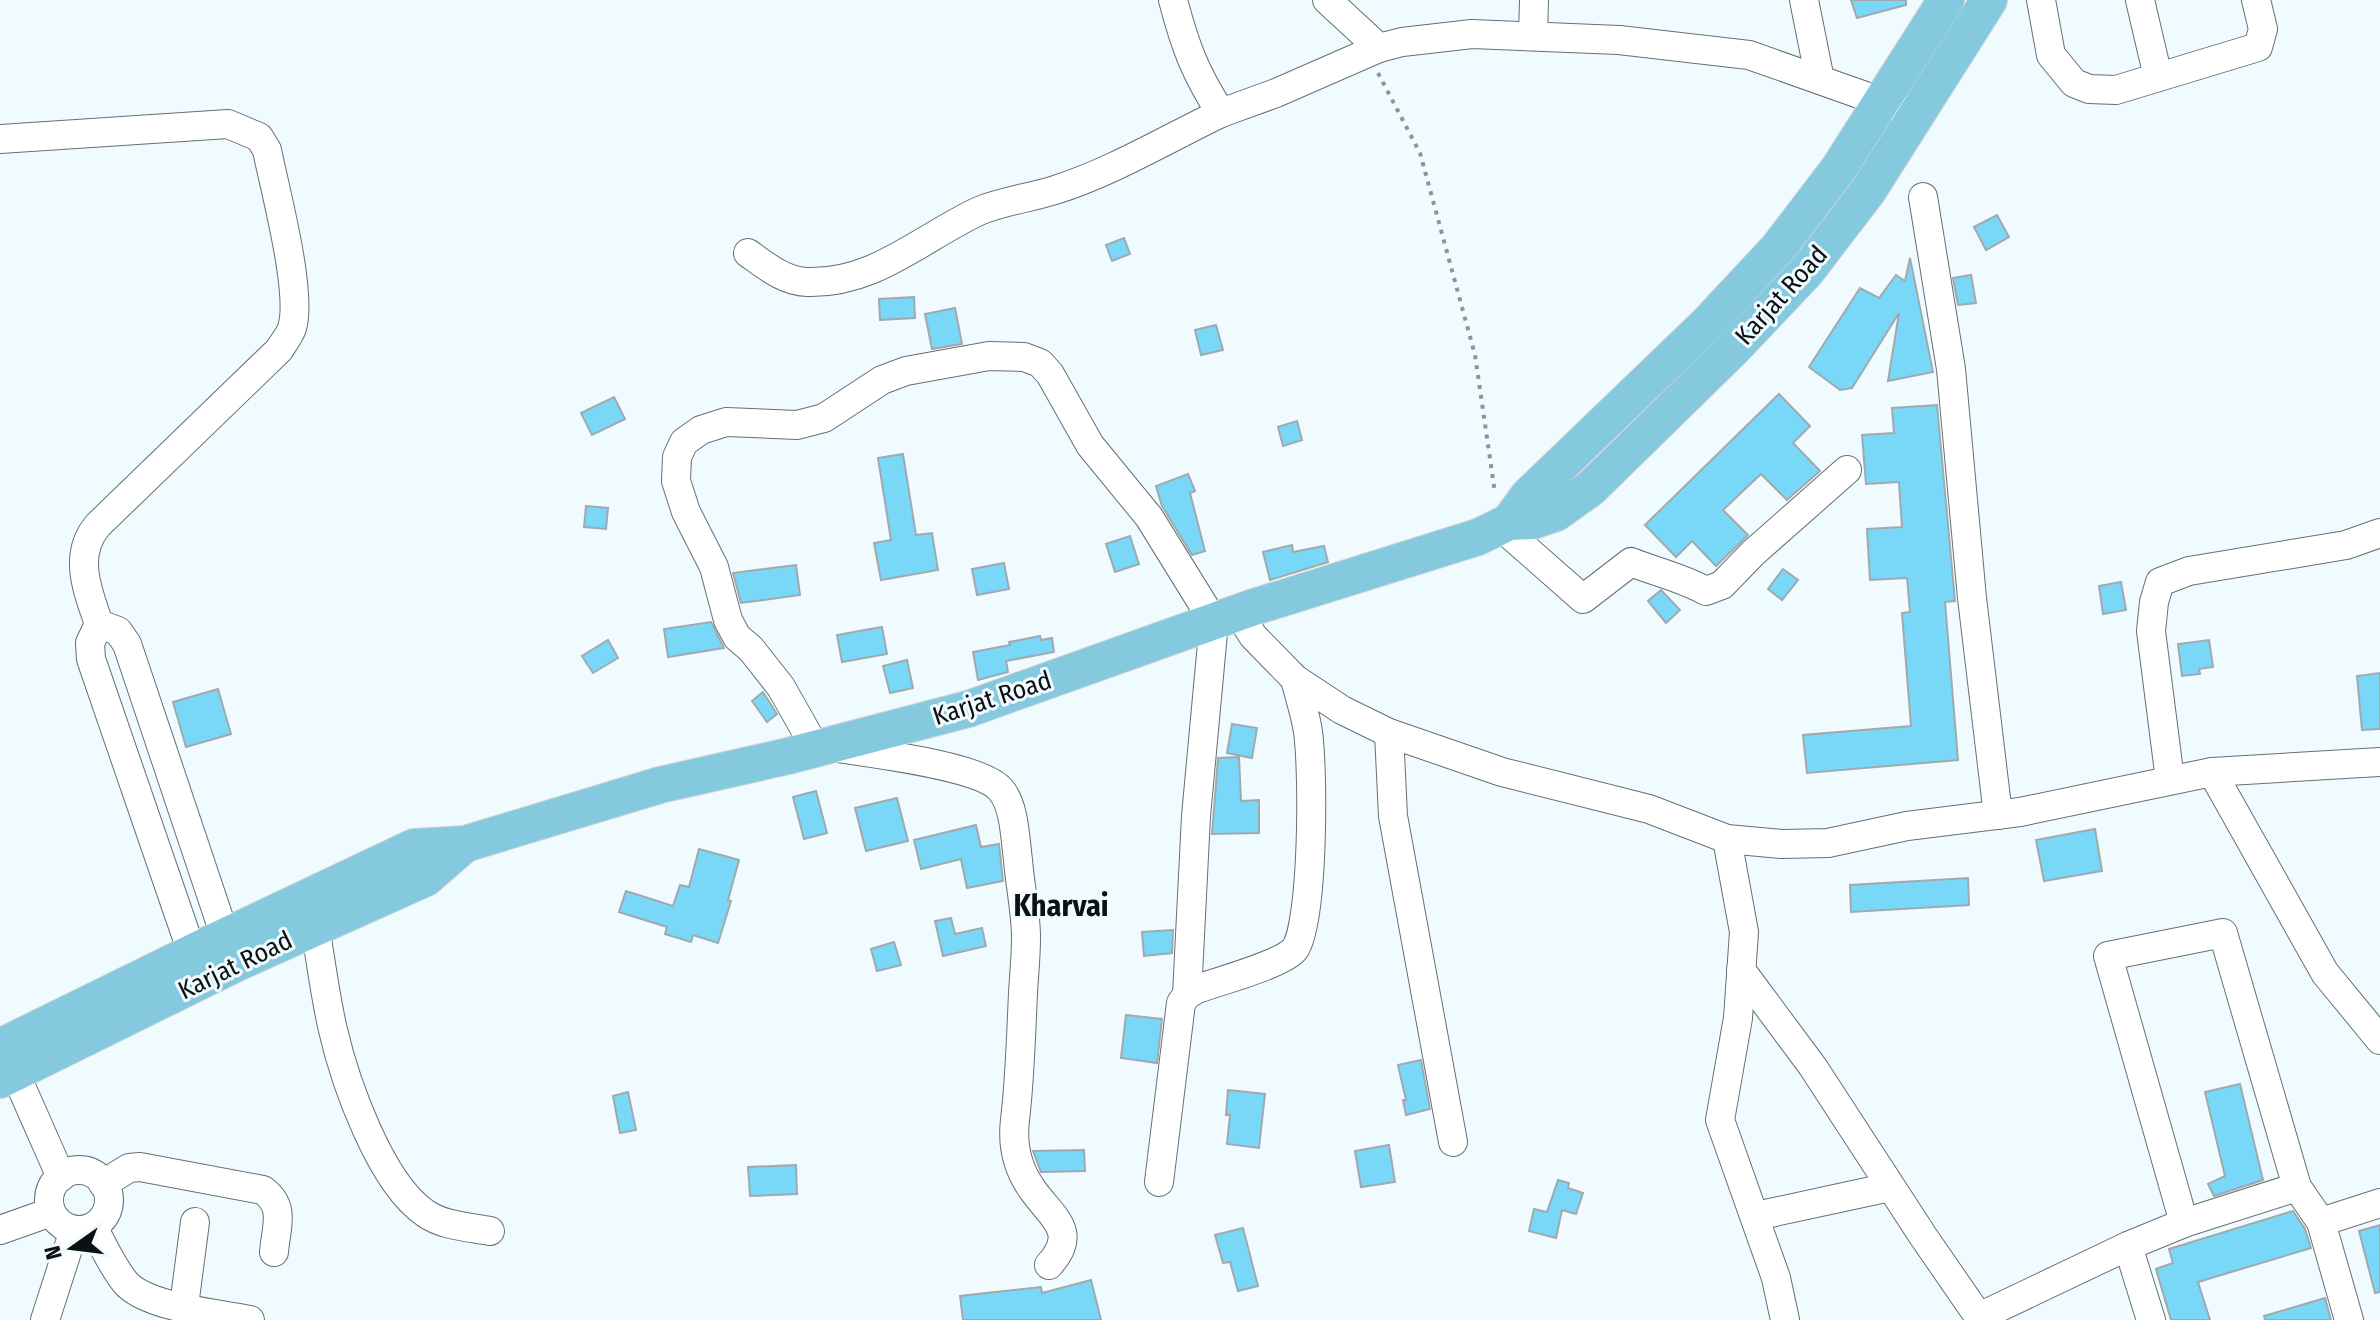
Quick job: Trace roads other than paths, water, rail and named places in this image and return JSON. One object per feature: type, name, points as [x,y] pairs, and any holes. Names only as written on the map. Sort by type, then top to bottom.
[{"type":"main road","name":"Karjat Road","points":[[1504,524],[1528,496],[1707,324],[1778,248],[1839,168],[1946,0]]},
{"type":"main road","name":"Karjat Road","points":[[4,1061],[229,950],[414,847],[465,844],[660,785],[968,709],[1226,618],[1478,537],[1504,524],[1533,521],[1556,513],[1591,488],[1732,350],[1806,272],[1868,191],[1989,0]]},
{"type":"main road","name":"Karjat Road","points":[[229,950],[315,927],[426,878],[465,844]]},
{"type":"street","points":[[1173,0],[1194,68],[1221,113]]},
{"type":"street","points":[[1327,0],[1373,51]]},
{"type":"street","points":[[1533,36],[1534,0]]},
{"type":"street","points":[[1804,0],[1820,80]]},
{"type":"street","points":[[2041,0],[2051,55],[2074,83],[2089,89],[2116,90],[2258,47],[2263,29],[2256,0]]},
{"type":"street","points":[[2140,0],[2158,77]]},
{"type":"street","points":[[748,253],[777,274],[804,282],[872,271],[980,211],[1056,190],[1221,113],[1402,42],[1472,34],[1533,36],[1619,40],[1749,55],[1915,113]]},
{"type":"street","points":[[0,139],[228,124],[259,137],[267,150],[294,283],[292,329],[279,350],[88,537],[83,560],[87,589],[99,624],[90,643],[91,659],[196,966]]},
{"type":"street","points":[[1923,197],[1951,369],[1972,598],[1998,815]]},
{"type":"street","points":[[1049,1265],[1060,1252],[1064,1240],[1061,1225],[1018,1165],[1013,1138],[1022,1055],[1026,938],[1015,839],[1007,801],[1000,788],[986,778],[950,767],[822,747],[781,687],[751,649],[737,637],[728,620],[714,567],[686,512],[676,481],[677,457],[684,442],[701,430],[726,422],[797,425],[824,418],[882,380],[906,371],[989,356],[1024,357],[1040,363],[1050,374],[1090,445],[1226,618],[1253,636],[1295,679],[1342,710],[1389,733],[1502,772],[1649,809],[1727,839],[1782,844],[1828,843],[1907,826],[1998,815],[2212,772],[2380,762]]},
{"type":"street","points":[[1504,524],[1583,599],[1631,562],[1691,582],[1706,591],[1722,585],[1753,553],[1847,470]]},
{"type":"street","points":[[2170,780],[2151,631],[2160,582],[2189,571],[2346,545],[2380,533]]},
{"type":"street","points":[[1159,1182],[1178,1015],[1187,995],[1196,816],[1226,618]]},
{"type":"street","points":[[99,624],[118,631],[127,644],[229,950]]},
{"type":"street","points":[[1187,995],[1275,962],[1294,950],[1302,933],[1311,842],[1311,760],[1308,727],[1295,679]]},
{"type":"street","points":[[1389,733],[1393,816],[1453,1142]]},
{"type":"street","points":[[2212,772],[2325,973],[2380,1040]]},
{"type":"street","points":[[1727,839],[1744,932],[1738,1018],[1720,1120],[1756,1216],[1776,1278],[1785,1320]]},
{"type":"street","points":[[315,927],[333,1031],[351,1089],[378,1154],[404,1194],[426,1214],[441,1221],[490,1231]]},
{"type":"street","points":[[2184,1223],[2108,956],[2223,933],[2297,1187],[2321,1222],[2349,1320]]},
{"type":"street","points":[[1741,970],[1813,1067],[1980,1319],[2128,1246],[2184,1223],[2297,1187]]},
{"type":"street","points":[[4,1061],[61,1177]]},
{"type":"street","points":[[103,1184],[129,1168],[140,1167],[263,1190],[274,1198],[278,1211],[274,1252]]},
{"type":"street","points":[[45,1320],[83,1228],[106,1212],[108,1203],[103,1184],[88,1172],[69,1172],[61,1177],[50,1193],[51,1212],[64,1227],[83,1228],[126,1284],[167,1309],[250,1320]]},
{"type":"street","points":[[1756,1216],[1890,1187]]},
{"type":"street","points":[[2321,1222],[2380,1203]]},
{"type":"street","points":[[0,1230],[51,1212]]},
{"type":"street","points":[[167,1309],[195,1222]]},
{"type":"street","points":[[2128,1246],[2151,1320]]},
{"type":"district","name":"Kharvai","points":[[1061,906]]}]
